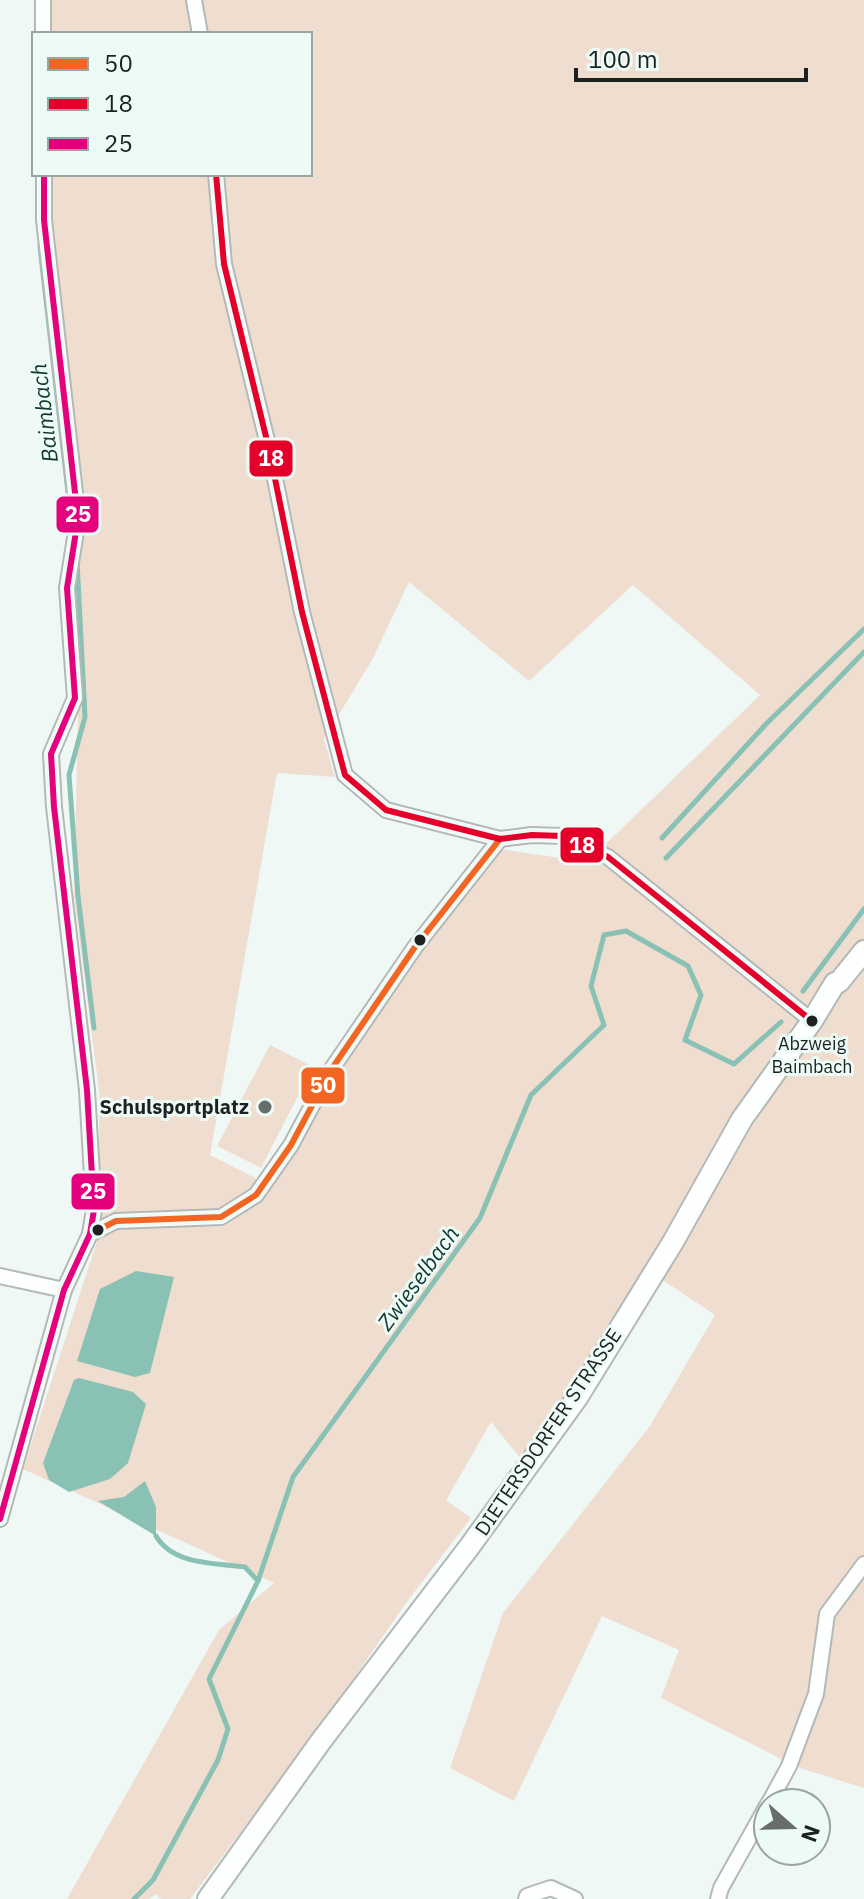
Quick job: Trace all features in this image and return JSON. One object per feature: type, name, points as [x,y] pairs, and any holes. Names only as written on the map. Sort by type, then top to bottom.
[{"type":"street","points":[[43,0],[43,32]]},
{"type":"street","points":[[194,0],[200,32]]},
{"type":"street","points":[[0,1519],[4,1479],[64,1290],[90,1234],[94,1210],[87,1090],[54,807],[51,754],[75,698],[67,588],[78,519],[44,220],[44,176]]},
{"type":"street","points":[[216,176],[224,264],[269,449],[302,612],[345,775],[386,810],[500,839],[532,835],[563,836],[608,857],[812,1021]]},
{"type":"street","points":[[90,1234],[116,1221],[221,1217],[256,1195],[291,1145],[331,1070],[415,947],[500,839]]},
{"type":"street","name":"DIETERSDORFER STRASSE","points":[[208,1899],[321,1741],[470,1546],[577,1398],[673,1242],[742,1119],[812,1021],[835,983],[864,951]]},
{"type":"street","points":[[0,1276],[64,1290]]},
{"type":"street","points":[[777,1787],[789,1766],[816,1694],[827,1614],[864,1564]]},
{"type":"street","points":[[718,1899],[752,1833]]},
{"type":"street","points":[[526,1899],[551,1888],[575,1899]]},
{"type":"shaded area","points":[[40,0],[864,0],[864,1788],[797,1767],[661,1698],[679,1650],[602,1616],[514,1801],[450,1768],[503,1613],[650,1426],[715,1315],[658,1277],[529,1469],[491,1422],[446,1500],[471,1518],[406,1603],[316,1733],[190,1899],[161,1899],[156,1894],[149,1899],[67,1899],[219,1630],[274,1583],[23,1469],[100,1232],[99,1090],[74,897],[79,662],[75,445],[41,176],[312,176],[312,32],[40,32]],"holes":[[[409,582],[529,681],[633,585],[760,695],[587,862],[486,847],[263,1182],[210,1155],[277,773],[335,777],[324,739],[372,660]]]},
{"type":"shaded area","name":"Schulsportplatz","points":[[270,1045],[313,1067],[261,1168],[217,1146]]},
{"type":"shaded area","points":[[136,1271],[174,1277],[150,1373],[135,1377],[77,1361],[100,1289]]},
{"type":"shaded area","points":[[79,1378],[133,1392],[146,1404],[128,1463],[110,1479],[69,1492],[49,1480],[43,1463],[74,1380]]},
{"type":"shaded area","points":[[145,1481],[156,1507],[156,1536],[98,1501],[124,1497]]},
{"type":"waterway","name":"Baimbach","points":[[40,247],[72,527]]},
{"type":"waterway","name":"Baimbach","points":[[77,561],[85,717],[69,775],[78,896],[94,1028]]},
{"type":"waterway","points":[[662,838],[767,723],[864,629]]},
{"type":"waterway","points":[[666,858],[864,652]]},
{"type":"waterway","name":"Zwieselbach","points":[[803,991],[864,909]]},
{"type":"waterway","name":"Zwieselbach","points":[[134,1899],[153,1880],[218,1760],[228,1729],[209,1679],[258,1581],[293,1477],[480,1218],[531,1095],[604,1025],[591,986],[604,935],[626,931],[688,966],[701,995],[685,1040],[734,1064],[781,1022]]},
{"type":"waterway","name":"Baimbach","points":[[156,1536],[173,1553],[196,1561],[245,1567],[258,1581]]},
{"type":"transit line","name":"25","points":[[0,1519],[64,1290],[90,1234],[94,1210],[87,1090],[54,807],[51,754],[75,698],[67,588],[78,519],[44,220],[44,176]]},
{"type":"transit line","name":"18","points":[[216,176],[224,264],[269,449],[302,612],[345,775],[386,810],[500,839],[532,835],[563,836],[608,857],[812,1021]]},
{"type":"transit line","name":"50","points":[[90,1234],[116,1221],[221,1217],[256,1195],[291,1145],[331,1070],[415,947],[500,839]]},
{"type":"place","name":"Abzweig Baimbach","points":[[812,1021]]},
{"type":"place","name":"Schulsportplatz","points":[[265,1107]]}]
